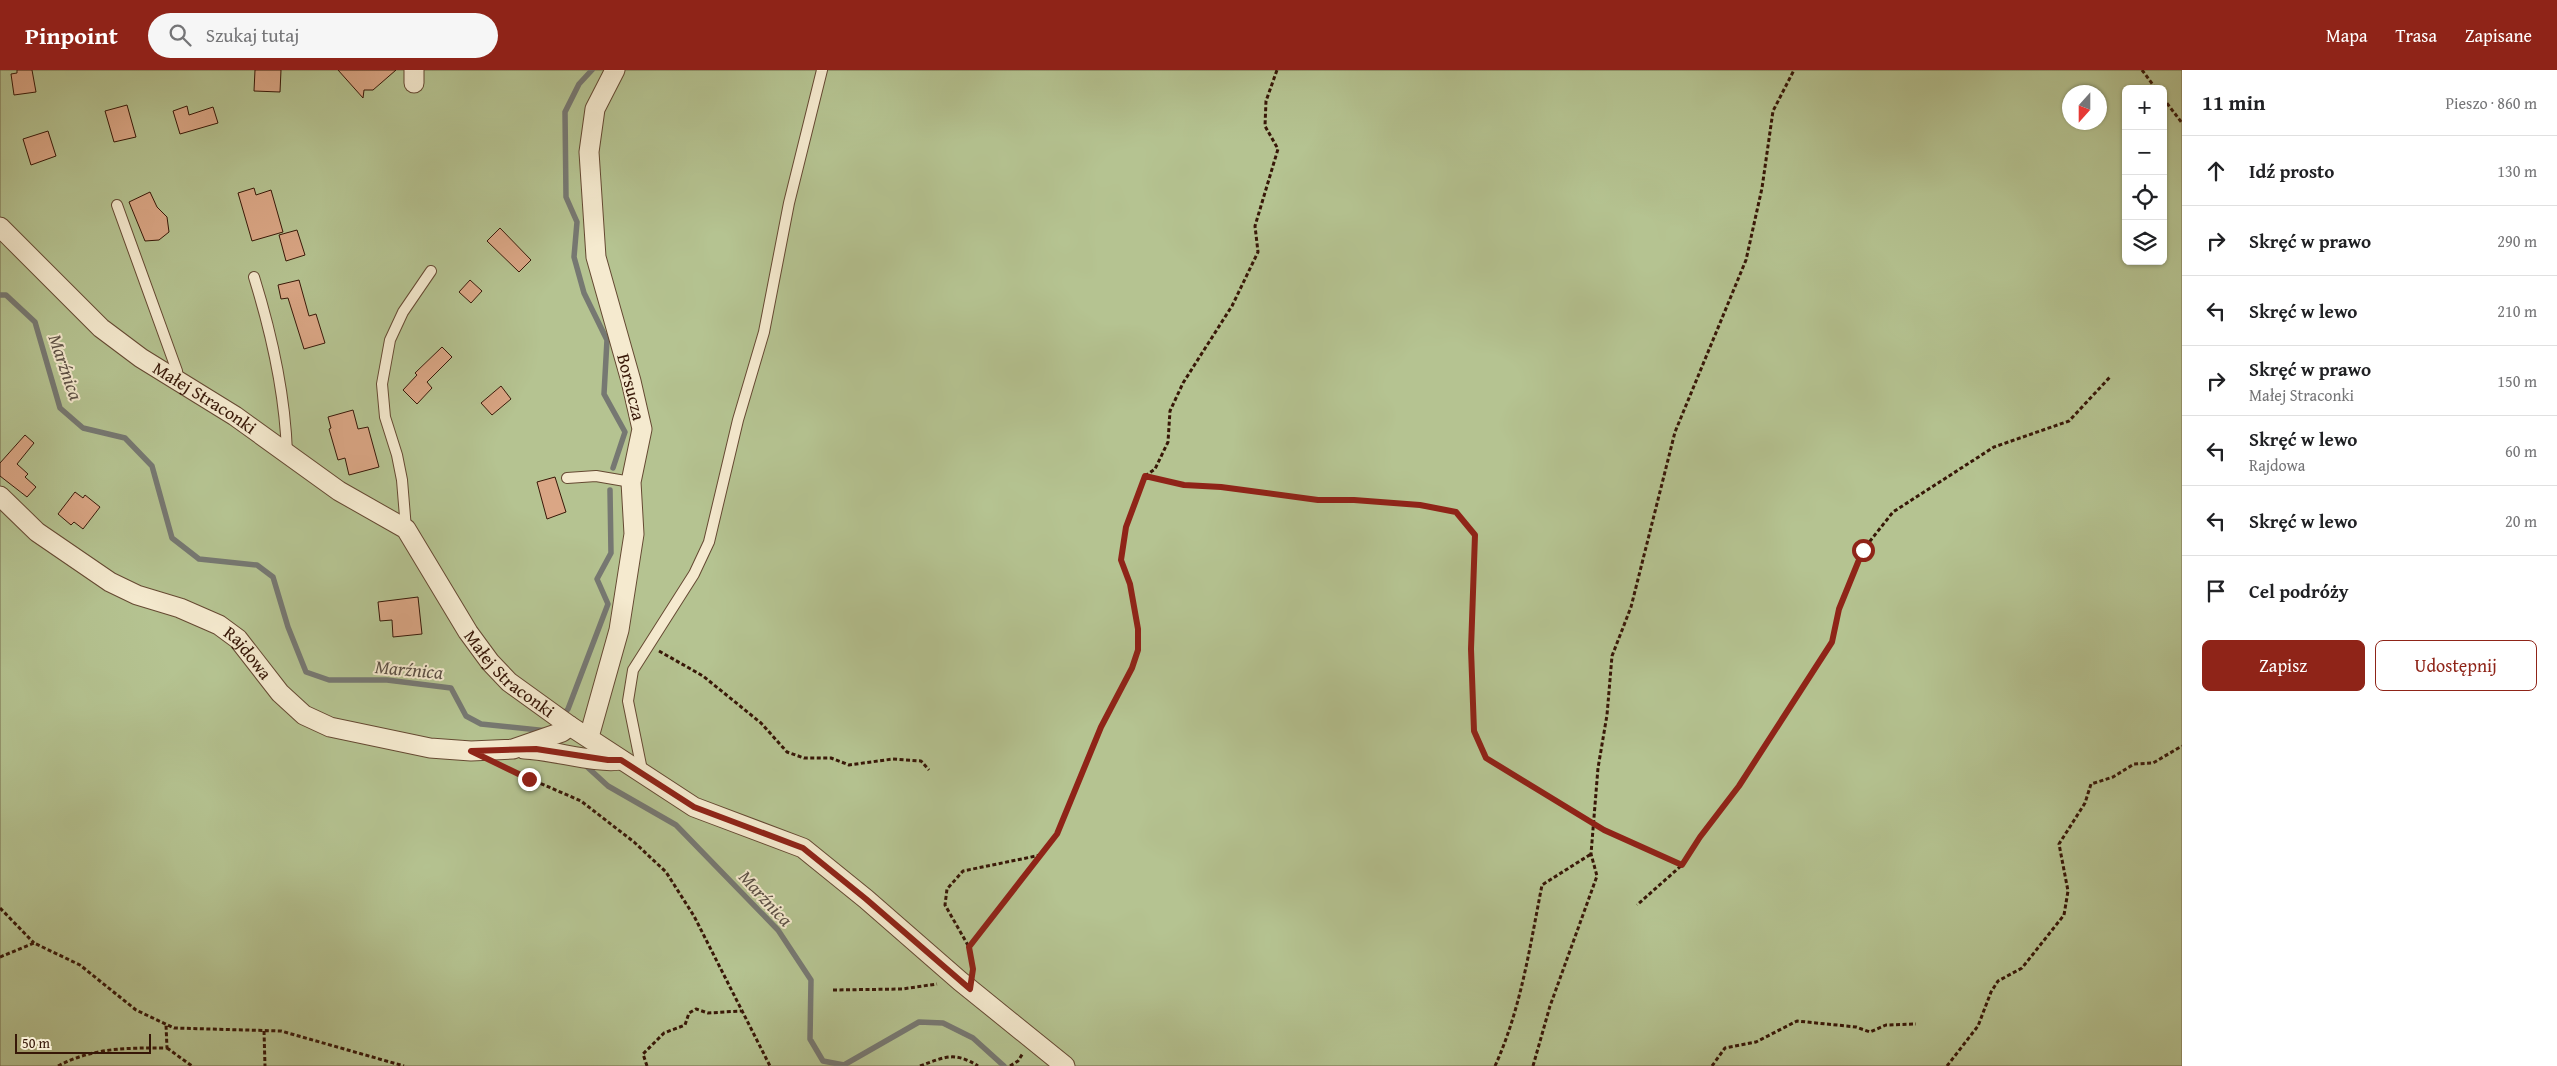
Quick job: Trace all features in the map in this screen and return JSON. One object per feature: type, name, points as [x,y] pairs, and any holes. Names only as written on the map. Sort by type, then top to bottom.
[{"type":"street","name":"Borsucza","points":[[589,737],[619,630],[634,534],[630,482],[642,429],[631,381],[596,257],[589,152],[594,109],[615,70]]},
{"type":"street","name":"Małej Straconki","points":[[0,227],[101,328],[178,383],[236,416],[339,491],[406,529],[468,632],[490,662],[509,682],[566,729],[589,737],[643,775],[694,807],[803,848],[859,893],[965,985],[1065,1066]]},
{"type":"street","name":"Rajdowa","points":[[0,496],[37,532],[110,582],[137,595],[180,608],[226,629],[238,638],[280,693],[304,715],[330,727],[430,748],[471,751],[520,746],[566,729]]},
{"type":"street","name":"Rajdowa","points":[[520,746],[608,760],[621,760]]},
{"type":"lane","points":[[643,775],[628,701],[633,670],[694,574],[709,542],[738,420],[764,332],[789,203],[822,70]]},
{"type":"lane","points":[[117,205],[177,371],[178,383]]},
{"type":"lane","points":[[406,529],[402,480],[397,455],[385,417],[383,377],[390,340],[402,312],[430,271]]},
{"type":"lane","points":[[254,277],[274,348],[282,392],[287,453]]},
{"type":"lane","points":[[567,478],[596,476],[630,482]]},
{"type":"path","points":[[969,947],[1057,834],[1101,727],[1132,668],[1138,650],[1138,629],[1130,584],[1121,560],[1126,527],[1145,476],[1155,469],[1168,442],[1170,411],[1183,382],[1227,314],[1258,252],[1254,226],[1278,149],[1265,126],[1266,101],[1277,70]]},
{"type":"path","points":[[1533,1066],[1550,1006],[1596,876],[1591,854],[1593,823],[1598,768],[1608,715],[1612,656],[1630,607],[1675,432],[1746,260],[1762,188],[1773,110],[1794,70]]},
{"type":"path","points":[[2142,70],[2153,85]]},
{"type":"path","points":[[2167,103],[2182,122]]},
{"type":"path","points":[[1637,906],[1682,865],[1700,837],[1739,786],[1832,642],[1839,609],[1863,550],[1893,512],[1994,447],[2069,421],[2110,377]]},
{"type":"path","points":[[1145,476],[1184,485],[1221,487],[1318,500],[1354,500],[1420,505],[1456,512],[1475,535],[1471,649],[1474,731],[1486,758],[1593,823],[1682,865]]},
{"type":"path","points":[[650,645],[703,676],[761,723],[787,752],[804,758],[832,758],[849,765],[893,759],[920,761],[929,770]]},
{"type":"path","points":[[1947,1066],[1978,1026],[1991,992],[1998,982],[2022,968],[2064,915],[2068,891],[2059,844],[2085,803],[2091,784],[2113,777],[2134,764],[2153,763],[2182,746]]},
{"type":"path","points":[[504,767],[581,801],[634,842],[666,872],[694,916],[770,1066]]},
{"type":"path","points":[[1495,1066],[1505,1044],[1522,984],[1542,885],[1591,854]]},
{"type":"path","points":[[833,990],[902,989],[965,985],[973,969],[969,947],[944,905],[946,889],[963,871],[1041,855]]},
{"type":"path","points":[[0,908],[34,943],[80,965],[136,1010],[166,1025],[174,1028],[281,1031],[404,1066]]},
{"type":"path","points":[[0,957],[34,943]]},
{"type":"path","points":[[647,1066],[643,1054],[664,1032],[685,1025],[689,1014],[696,1009],[708,1013],[741,1011]]},
{"type":"path","points":[[1712,1066],[1725,1048],[1756,1042],[1797,1021],[1856,1027],[1870,1032],[1886,1025],[1916,1024]]},
{"type":"path","points":[[166,1025],[167,1048]]},
{"type":"path","points":[[264,1031],[265,1066]]},
{"type":"path","points":[[58,1066],[77,1056],[113,1048],[167,1048],[192,1066]]},
{"type":"path","points":[[920,1066],[942,1058],[963,1056],[978,1066]]},
{"type":"green space","points":[[0,70],[2182,70],[2182,1066],[0,1066]]},
{"type":"building","points":[[17,70],[32,70],[36,92],[14,95],[11,74],[17,73]]},
{"type":"building","points":[[255,70],[281,70],[280,92],[254,91]]},
{"type":"building","points":[[338,70],[396,70],[373,90],[364,90],[363,98]]},
{"type":"building","points":[[127,105],[136,137],[114,142],[105,111]]},
{"type":"building","points":[[187,106],[189,115],[213,107],[218,123],[180,134],[173,111]]},
{"type":"building","points":[[48,131],[56,156],[31,165],[23,139]]},
{"type":"building","points":[[254,188],[256,195],[271,190],[283,232],[252,241],[238,193]]},
{"type":"building","points":[[150,192],[157,207],[167,217],[169,232],[159,240],[145,241],[129,202]]},
{"type":"building","points":[[500,228],[531,260],[519,272],[487,241]]},
{"type":"building","points":[[297,230],[305,255],[286,261],[279,235]]},
{"type":"building","points":[[299,280],[309,316],[316,314],[325,343],[304,349],[288,298],[281,299],[278,285]]},
{"type":"building","points":[[470,280],[482,291],[471,303],[459,292]]},
{"type":"building","points":[[442,347],[452,357],[427,382],[432,388],[417,404],[403,390],[417,375],[415,373]]},
{"type":"building","points":[[501,386],[511,399],[492,415],[481,403]]},
{"type":"building","points":[[353,410],[358,429],[368,427],[379,467],[349,475],[345,458],[338,460],[329,429],[331,428],[328,417]]},
{"type":"building","points":[[25,435],[34,443],[17,464],[28,474],[25,477],[36,487],[27,497],[0,476],[0,463]]},
{"type":"building","points":[[555,477],[566,512],[547,519],[537,482]]},
{"type":"building","points":[[75,492],[83,498],[85,495],[100,507],[83,529],[74,522],[71,525],[58,514]]},
{"type":"building","points":[[418,597],[422,634],[393,637],[392,620],[380,621],[378,602]]},
{"type":"waterway","points":[[592,70],[579,84],[565,112],[566,197],[577,222],[574,257],[584,293],[607,340],[604,394],[625,432],[613,468]]},
{"type":"waterway","name":"Marźnica","points":[[0,295],[6,295],[35,322],[60,408],[83,428],[125,438],[152,466],[172,538],[199,559],[257,565],[273,577],[288,627],[306,672],[329,680],[387,680],[451,688],[466,716],[481,724],[548,731]]},
{"type":"waterway","points":[[562,716],[568,709],[608,604],[597,579],[611,553],[610,490]]},
{"type":"waterway","name":"Marźnica","points":[[584,764],[608,786],[676,825],[778,930],[811,980],[810,1039],[823,1061],[844,1065],[919,1022],[943,1023],[973,1038],[1004,1066]]},
{"type":"route","points":[[529,779],[471,751],[536,749],[615,761],[621,760],[694,807],[723,819],[777,836],[803,848],[866,899],[970,989],[973,969],[969,947],[1057,834],[1101,727],[1132,668],[1138,650],[1138,629],[1130,584],[1121,560],[1126,527],[1145,476],[1184,485],[1221,487],[1318,500],[1354,500],[1420,505],[1456,512],[1475,535],[1475,583],[1471,649],[1474,731],[1486,758],[1604,830],[1682,865],[1700,837],[1739,786],[1832,642],[1839,609],[1863,550]]}]
